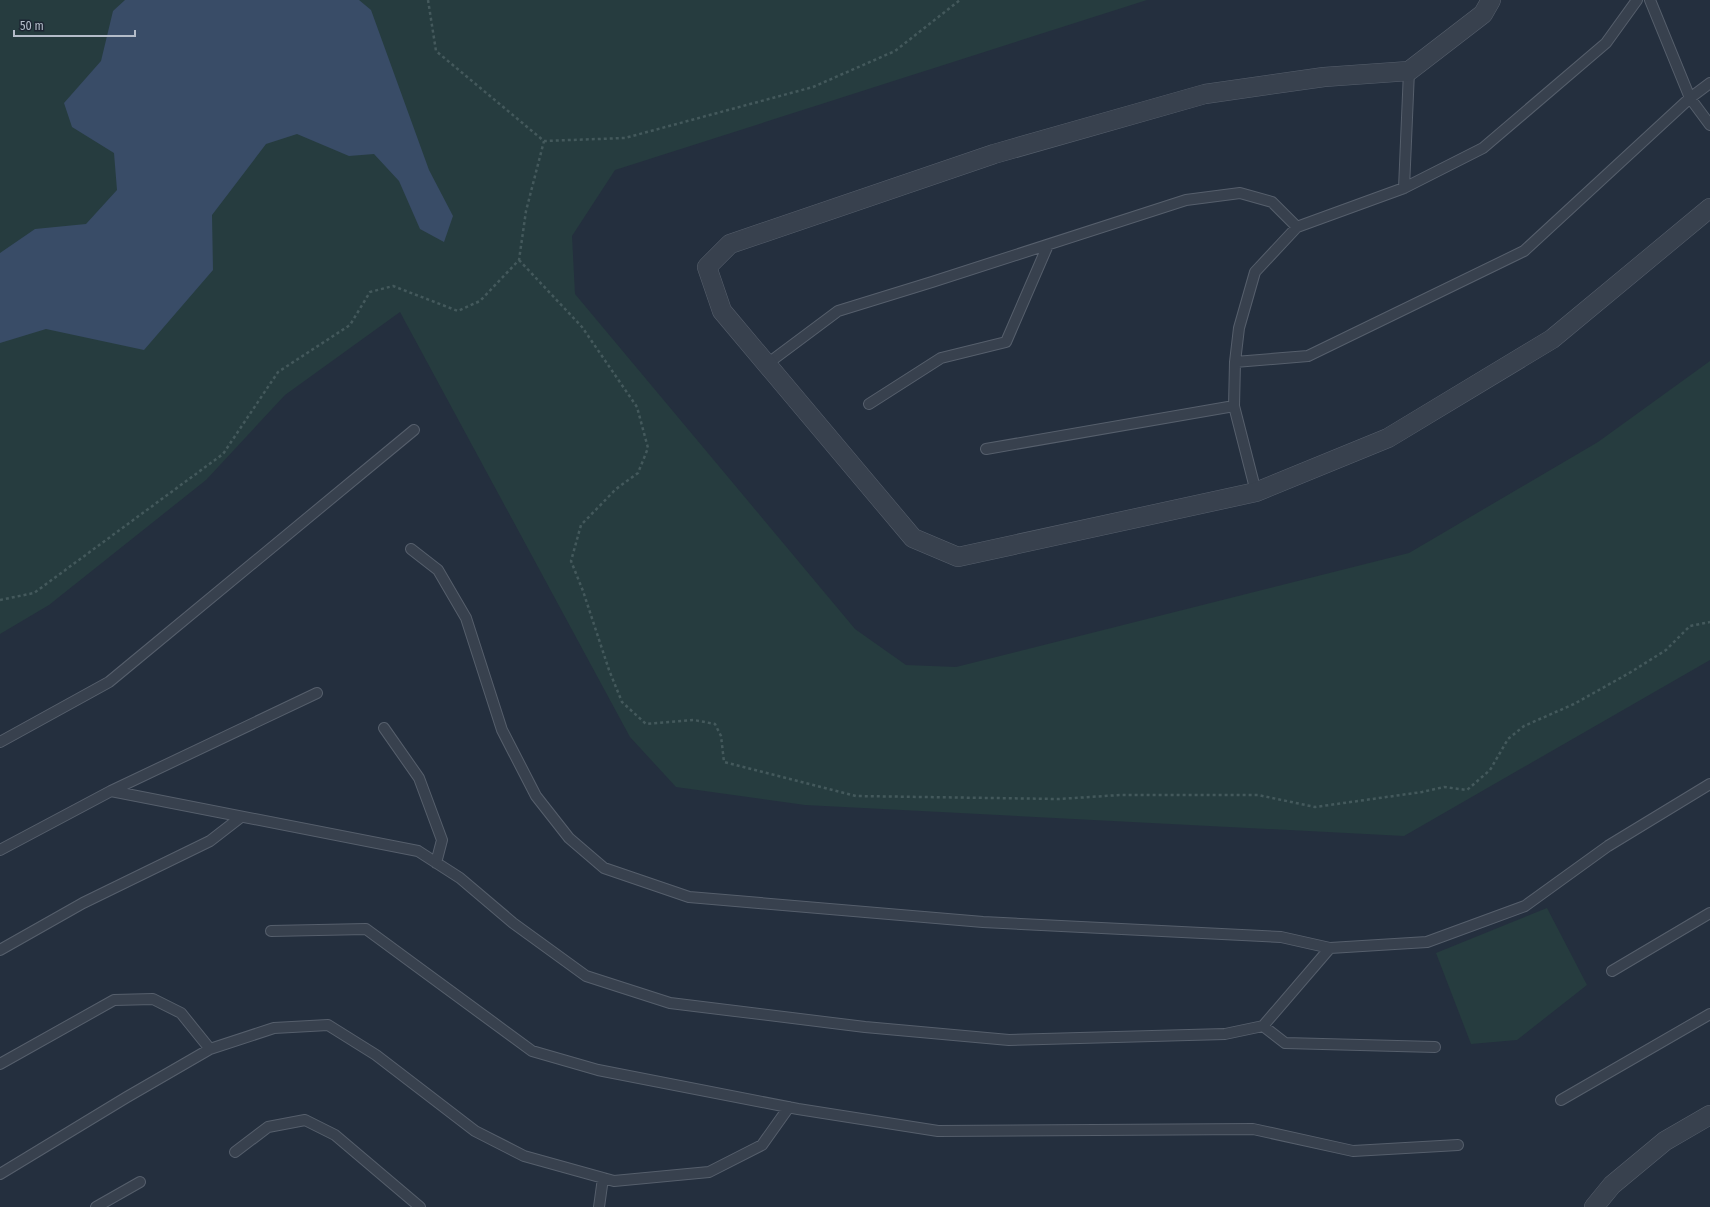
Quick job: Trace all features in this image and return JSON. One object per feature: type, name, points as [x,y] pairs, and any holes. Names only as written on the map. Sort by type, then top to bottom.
[{"type":"street","points":[[1491,0],[1483,14],[1409,71],[1324,77],[1205,94],[994,154],[730,244],[707,267],[722,311],[913,538],[958,557],[1256,492],[1388,438],[1552,339],[1710,208]]},
{"type":"street","points":[[1594,1207],[1612,1185],[1665,1141],[1710,1115]]},
{"type":"lane","points":[[1256,492],[1234,406],[1239,328],[1255,272],[1297,227],[1404,188],[1483,148],[1606,43],[1637,0]]},
{"type":"lane","points":[[1650,0],[1690,98],[1710,125]]},
{"type":"lane","points":[[1404,188],[1409,71]]},
{"type":"lane","points":[[1236,362],[1308,356],[1524,251],[1690,98],[1710,83]]},
{"type":"lane","points":[[767,364],[838,311],[1186,200],[1240,193],[1272,202],[1297,227]]},
{"type":"lane","points":[[869,404],[941,358],[1006,342],[1048,245]]},
{"type":"lane","points":[[986,449],[1234,406]]},
{"type":"lane","points":[[0,742],[109,682],[414,430]]},
{"type":"lane","points":[[411,549],[438,570],[466,618],[502,730],[536,796],[569,838],[604,868],[689,897],[983,922],[1281,937],[1330,948],[1427,942],[1525,906],[1608,846],[1710,784]]},
{"type":"lane","points":[[0,850],[111,790],[317,693]]},
{"type":"lane","points":[[384,728],[419,778],[442,840],[436,863]]},
{"type":"lane","points":[[111,790],[418,852],[460,878],[512,923],[586,976],[670,1003],[865,1027],[1009,1040],[1226,1034],[1263,1026],[1330,948]]},
{"type":"lane","points":[[0,950],[83,904],[210,841],[241,816]]},
{"type":"lane","points":[[1612,971],[1710,913]]},
{"type":"lane","points":[[271,931],[366,928],[532,1051],[598,1070],[789,1107],[938,1131],[1254,1129],[1353,1152],[1458,1145]]},
{"type":"lane","points":[[0,1064],[114,1000],[153,999],[181,1013],[210,1049]]},
{"type":"lane","points":[[1561,1100],[1710,1014]]},
{"type":"lane","points":[[0,1174],[127,1097],[210,1049],[274,1028],[328,1025],[376,1055],[474,1131],[524,1156],[614,1181],[709,1172],[762,1144],[789,1107]]},
{"type":"lane","points":[[1263,1026],[1285,1043],[1435,1047]]},
{"type":"lane","points":[[235,1152],[268,1127],[305,1120],[335,1134],[420,1207]]},
{"type":"lane","points":[[599,1207],[603,1178]]},
{"type":"lane","points":[[96,1207],[140,1182]]},
{"type":"path","points":[[428,0],[436,51],[544,141],[625,138],[813,87],[895,51],[960,0]]},
{"type":"path","points":[[0,600],[34,593],[223,454],[278,372],[350,325],[370,292],[393,286],[458,311],[480,300],[519,260],[526,211],[544,141]]},
{"type":"path","points":[[519,260],[582,327],[637,407],[648,448],[638,473],[616,489],[582,525],[571,561],[583,591],[609,670],[622,702],[646,724],[694,720],[715,724],[721,736],[724,762],[856,796],[1059,799],[1120,795],[1258,794],[1315,807],[1422,792],[1444,787],[1467,790],[1490,770],[1508,739],[1524,726],[1574,704],[1631,672],[1666,650],[1690,626],[1710,622]]},
{"type":"green space","points":[[0,0],[1147,0],[615,170],[572,236],[575,294],[855,629],[906,665],[956,667],[1409,553],[1598,442],[1710,361],[1710,660],[1404,836],[805,805],[676,787],[630,737],[400,312],[285,395],[206,480],[49,605],[0,634]]},
{"type":"green space","points":[[1547,908],[1587,985],[1517,1040],[1471,1044],[1436,953]]},
{"type":"water","points":[[125,0],[359,0],[371,10],[429,170],[453,216],[444,242],[420,229],[399,181],[374,154],[349,156],[297,134],[266,144],[212,215],[213,270],[144,350],[46,329],[0,343],[0,253],[35,229],[86,224],[117,190],[114,153],[72,127],[64,103],[101,61],[113,11]]}]
